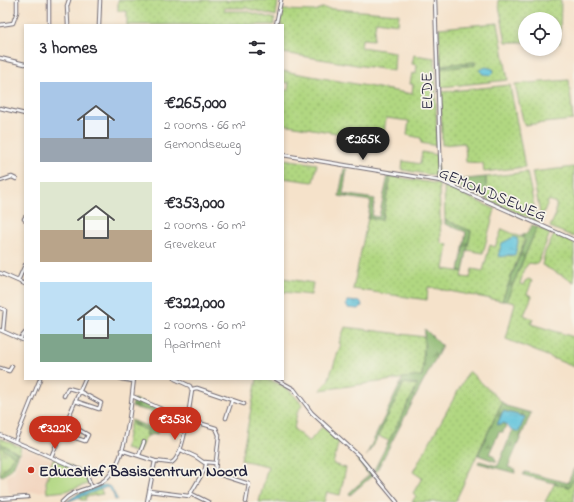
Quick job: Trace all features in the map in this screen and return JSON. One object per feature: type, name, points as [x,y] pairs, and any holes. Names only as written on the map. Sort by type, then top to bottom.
[{"type":"street","points":[[0,25],[13,23],[17,12],[17,0]]},
{"type":"street","points":[[48,24],[50,0]]},
{"type":"street","points":[[68,24],[67,6],[69,0]]},
{"type":"street","points":[[99,24],[100,0]]},
{"type":"street","points":[[276,24],[281,0]]},
{"type":"street","name":"ELDE","points":[[435,0],[441,181]]},
{"type":"street","points":[[0,58],[24,64]]},
{"type":"street","points":[[0,108],[24,114]]},
{"type":"street","name":"GEMONDSEWEG","points":[[284,155],[441,181],[574,240]]},
{"type":"street","points":[[0,181],[12,178],[16,179]]},
{"type":"street","points":[[18,281],[24,267]]},
{"type":"street","points":[[0,273],[24,284]]},
{"type":"street","points":[[0,308],[5,310],[1,331],[24,341]]},
{"type":"street","points":[[20,339],[24,334]]},
{"type":"street","points":[[0,368],[9,371],[12,366]]},
{"type":"street","points":[[15,441],[40,380]]},
{"type":"street","points":[[51,456],[84,380]]},
{"type":"street","points":[[62,502],[70,495],[98,484],[110,476],[116,466],[121,450],[134,380]]},
{"type":"street","points":[[177,380],[192,389],[197,388],[244,404]]},
{"type":"street","points":[[278,380],[294,389],[312,413],[358,455],[397,502]]},
{"type":"street","points":[[64,396],[68,388],[79,391],[101,403],[99,409],[75,401]]},
{"type":"street","points":[[121,450],[155,461],[174,462],[181,450],[192,389]]},
{"type":"street","points":[[132,396],[168,412]]},
{"type":"street","points":[[226,418],[232,400]]},
{"type":"street","points":[[175,413],[216,428],[219,435],[214,468],[216,472],[249,484],[246,502]]},
{"type":"street","points":[[51,428],[55,420],[66,422],[88,435],[85,441],[61,433]]},
{"type":"street","points":[[0,435],[83,471],[88,475],[91,486]]},
{"type":"street","points":[[139,455],[144,442]]},
{"type":"street","points":[[181,450],[205,462],[215,463]]},
{"type":"street","points":[[147,502],[155,461]]},
{"type":"street","points":[[149,491],[186,497],[192,494],[205,469],[205,462]]},
{"type":"street","points":[[192,494],[208,502]]},
{"type":"street","points":[[0,500],[28,497]]},
{"type":"shaded area","name":"Educatief Basiscentrum Noord","points":[[23,448],[53,460],[46,481],[47,491],[9,493],[7,476],[14,472]]},
{"type":"green space","points":[[118,0],[227,0],[227,2],[230,0],[278,0],[276,16],[246,8],[225,8],[224,11],[246,11],[275,19],[274,24],[127,24],[127,11],[118,11]]},
{"type":"green space","points":[[498,0],[561,0],[561,12],[518,12],[518,42],[506,42]]},
{"type":"green space","points":[[322,8],[399,14],[398,24],[376,21],[373,40],[362,39],[361,47],[395,52],[394,71],[284,53],[284,24],[279,24],[282,10],[315,11]]},
{"type":"green space","points":[[498,23],[508,80],[441,87],[440,69],[475,65],[475,62],[440,65],[439,28]]},
{"type":"green space","points":[[414,55],[435,58],[437,146],[421,143],[421,138],[407,135],[409,121],[386,118],[383,141],[284,124],[284,89],[288,91],[289,83],[284,82],[284,71],[412,94],[413,84],[410,84],[412,73],[416,74],[417,65],[412,64]]},
{"type":"green space","points":[[475,62],[475,65],[440,69],[440,65]]},
{"type":"green space","points":[[569,80],[573,120],[524,125],[515,84]]},
{"type":"green space","points":[[510,85],[525,167],[484,172],[483,163],[466,162],[465,143],[442,145],[441,92]]},
{"type":"green space","points":[[422,152],[437,155],[438,176],[402,170],[403,161],[420,164]]},
{"type":"green space","points":[[284,159],[317,164],[313,182],[284,178]]},
{"type":"green space","points":[[574,167],[574,237],[550,227],[556,214],[556,203],[549,200],[541,218],[532,172]]},
{"type":"green space","points":[[344,169],[347,169],[343,194],[375,199],[372,216],[379,217],[388,176],[391,176],[382,220],[368,218],[371,201],[339,196]]},
{"type":"green space","points":[[527,172],[536,221],[486,199],[486,177]]},
{"type":"green space","points":[[391,176],[439,184],[441,243],[448,245],[444,269],[463,272],[462,277],[470,278],[472,269],[483,271],[490,245],[495,247],[502,229],[525,239],[502,301],[428,287],[427,300],[353,289],[368,218],[382,220]],"holes":[[[514,237],[518,242],[515,247],[516,251],[512,256],[507,255],[501,249],[504,242]]]},
{"type":"green space","points":[[486,177],[486,199],[448,182],[448,181]]},
{"type":"green space","points":[[444,186],[495,209],[483,253],[467,250],[471,231],[445,220]]},
{"type":"green space","points":[[445,220],[471,231],[463,272],[459,271],[466,232],[445,224]]},
{"type":"green space","points":[[532,225],[537,227],[506,301],[502,301],[525,241],[521,235],[527,233]]},
{"type":"green space","points":[[537,227],[550,233],[539,261],[535,264],[529,263],[524,269],[520,284],[523,285],[525,281],[529,279],[532,281],[527,294],[532,296],[524,315],[533,319],[531,324],[574,337],[574,367],[506,339],[515,303],[506,301]]},
{"type":"green space","points":[[554,235],[574,243],[574,282],[542,265],[545,252]]},
{"type":"green space","points":[[284,278],[313,283],[311,295],[284,292]]},
{"type":"green space","points":[[345,327],[425,337],[422,376],[320,390],[328,381],[341,344],[339,343]]},
{"type":"green space","points":[[425,329],[442,346],[376,472],[374,470],[418,384],[404,383],[373,446],[366,456],[403,378],[422,376]]},
{"type":"green space","points":[[469,371],[502,402],[455,502],[412,502],[416,496],[413,493],[422,478],[413,472]]},
{"type":"green space","points":[[257,380],[268,380],[283,386],[298,399],[302,405],[297,413],[294,429],[309,442],[322,427],[339,440],[333,464],[346,468],[340,495],[327,492],[324,502],[259,502],[268,466],[241,460]]},
{"type":"green space","points":[[404,383],[418,385],[389,441],[378,436]]},
{"type":"green space","points":[[134,399],[166,413],[158,433],[148,436],[146,435],[147,430],[133,424],[133,421],[155,429],[161,414],[132,407]]},
{"type":"green space","points":[[502,402],[506,406],[531,413],[508,467],[516,470],[515,473],[478,463],[479,461],[498,466],[513,429],[519,431],[525,417],[503,411],[497,425],[502,422],[506,425],[503,432],[499,432],[489,454],[493,455],[497,462],[478,455]]},
{"type":"green space","points":[[131,420],[133,421],[133,425],[147,430],[146,435],[148,436],[144,440],[138,453],[125,449]]},
{"type":"green space","points":[[0,438],[21,447],[19,454],[0,443]]},
{"type":"green space","points":[[0,443],[19,454],[13,467],[3,476],[0,475],[14,456],[0,447]]},
{"type":"green space","points":[[0,447],[14,456],[0,475]]},
{"type":"green space","points":[[53,459],[80,471],[84,474],[88,484],[66,491],[47,493],[46,482]]},
{"type":"green space","points":[[360,459],[373,475],[350,495],[349,493],[369,475],[358,461]]},
{"type":"green space","points":[[574,468],[574,478],[569,487],[523,475],[525,472],[568,483]]},
{"type":"green space","points":[[574,478],[574,502],[545,502],[555,483],[569,487]]},
{"type":"green space","points":[[99,486],[103,494],[85,497],[86,500],[81,500],[77,494]]},
{"type":"water","points":[[486,67],[493,69],[494,72],[491,75],[483,74],[479,70]]},
{"type":"water","points":[[514,237],[517,238],[518,242],[515,255],[502,257],[498,256],[502,243]]},
{"type":"water","points":[[347,301],[361,302],[362,306],[359,309],[348,308],[346,305]]},
{"type":"water","points":[[503,411],[525,417],[519,432],[510,429],[504,423],[497,425]]},
{"type":"water","points":[[105,485],[111,487],[117,499],[115,500],[113,493],[107,487],[66,502],[77,495]]},
{"type":"place","name":"Educatief Basiscentrum Noord","points":[[31,470]]}]
